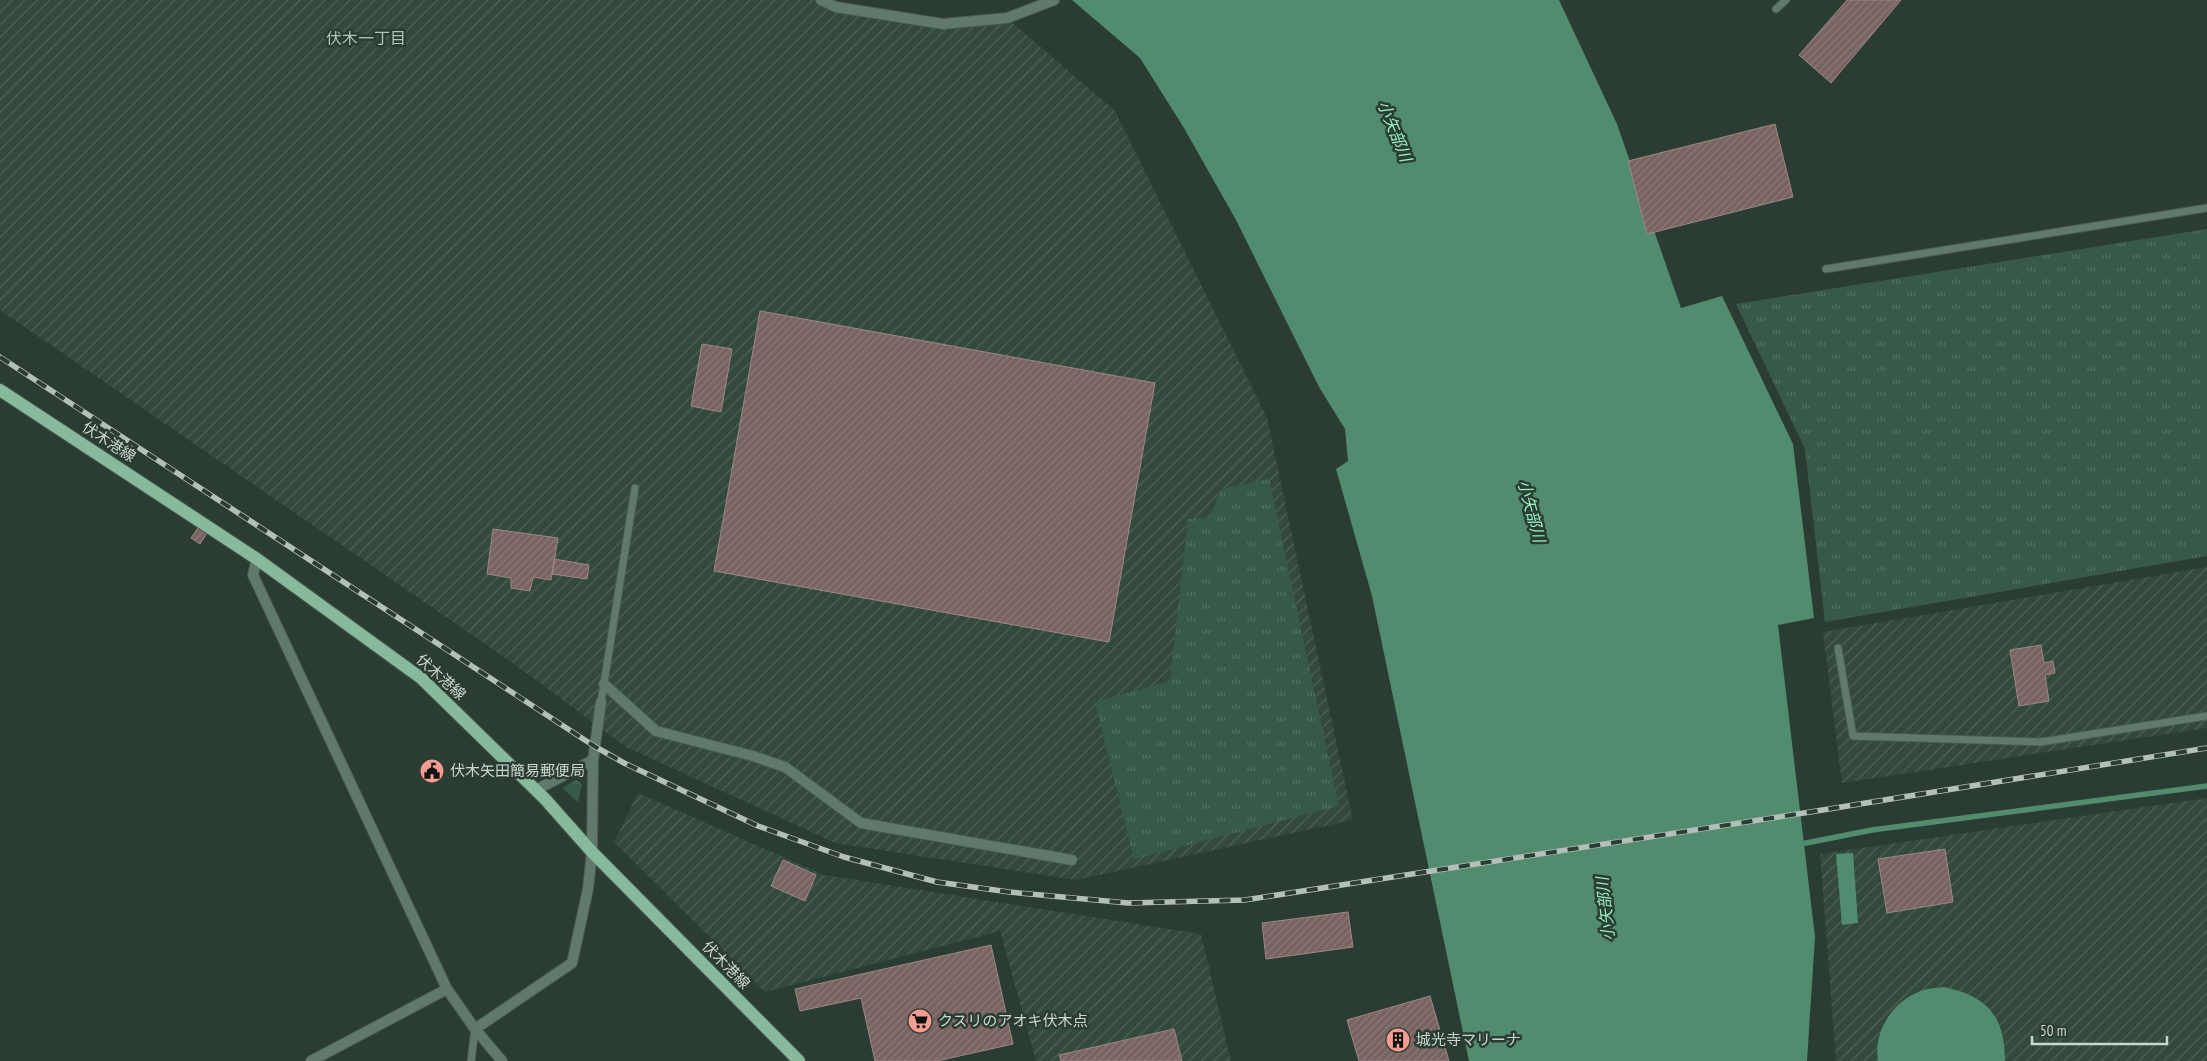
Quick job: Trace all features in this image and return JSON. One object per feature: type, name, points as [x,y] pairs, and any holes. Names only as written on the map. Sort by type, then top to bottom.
[{"type":"main road","name":"伏木港線","points":[[0,390],[257,558],[421,678],[536,790],[592,852],[799,1061]]},
{"type":"street","points":[[820,0],[836,7],[943,24],[1006,18],[1054,0]]},
{"type":"street","points":[[257,558],[253,575],[447,989],[475,1029],[502,1061]]},
{"type":"street","points":[[604,684],[656,731],[753,756],[785,767],[861,823],[1072,860]]},
{"type":"street","points":[[475,1029],[572,963],[588,889],[592,852],[593,760],[601,702]]},
{"type":"street","points":[[536,790],[593,760]]},
{"type":"street","points":[[311,1061],[447,989]]},
{"type":"lane","points":[[1776,9],[1786,0]]},
{"type":"lane","points":[[1826,269],[2207,208]]},
{"type":"lane","points":[[601,702],[634,488]]},
{"type":"lane","points":[[1838,648],[1853,736],[2041,742],[2207,716]]},
{"type":"lane","points":[[471,1061],[475,1029]]},
{"type":"shaded area","points":[[0,0],[821,0],[943,24],[1007,18],[1115,111],[1267,418],[1353,820],[1076,880],[835,843],[626,747],[510,661],[0,310]]},
{"type":"shaded area","points":[[2207,567],[2207,728],[1842,783],[1823,632]]},
{"type":"shaded area","points":[[638,793],[824,875],[1201,934],[1231,1061],[1036,1061],[1000,931],[765,992],[614,842]]},
{"type":"shaded area","points":[[2207,798],[2207,1061],[1836,1061],[1820,854]]},
{"type":"green space","points":[[2207,229],[2207,556],[1825,622],[1805,449],[1736,304]]},
{"type":"green space","points":[[1269,479],[1339,806],[1134,859],[1095,702],[1170,681],[1188,519],[1209,518],[1222,489]]},
{"type":"green space","points":[[576,780],[582,784],[578,802],[562,788]]},
{"type":"water","name":"小矢部川","points":[[1072,0],[1559,0],[1617,124],[1681,308],[1722,296],[1793,444],[1814,618],[1778,625],[1815,937],[1807,1061],[1469,1061],[1372,596],[1336,469],[1348,461],[1345,429],[1319,387],[1236,220],[1184,128],[1140,58]]},
{"type":"water","points":[[1853,853],[1858,923],[1842,925],[1836,854]]},
{"type":"water","points":[[1944,987],[1972,996],[1991,1010],[2002,1032],[2005,1061],[1878,1061],[1877,1050],[1882,1028],[1894,1010],[1902,1002],[1921,991]]},
{"type":"building","points":[[1847,0],[1901,0],[1831,83],[1799,55]]},
{"type":"building","points":[[1775,124],[1793,197],[1647,234],[1628,161]]},
{"type":"building","points":[[760,311],[1155,383],[1109,642],[714,571]]},
{"type":"building","points":[[702,344],[732,349],[721,412],[691,406]]},
{"type":"building","points":[[198,528],[207,533],[200,544],[191,538]]},
{"type":"building","points":[[493,529],[558,538],[551,580],[533,577],[530,591],[511,588],[511,578],[487,574]]},
{"type":"building","points":[[554,559],[589,565],[587,579],[552,574]]},
{"type":"building","points":[[2041,645],[2044,663],[2053,661],[2055,673],[2045,675],[2049,701],[2019,706],[2010,650]]},
{"type":"building","points":[[1945,849],[1953,902],[1887,913],[1878,859]]},
{"type":"building","points":[[783,860],[816,875],[805,901],[771,886]]},
{"type":"building","points":[[1348,912],[1353,947],[1266,959],[1262,923]]},
{"type":"building","points":[[991,945],[1013,1044],[937,1061],[875,1061],[861,998],[800,1011],[795,989]]},
{"type":"building","name":"城光寺マリーナ","points":[[1430,996],[1449,1061],[1359,1061],[1347,1020]]},
{"type":"building","points":[[1174,1029],[1182,1061],[1061,1061],[1059,1055]]},
{"type":"waterway","points":[[1796,845],[1872,830],[2207,786]]},
{"type":"railway","points":[[0,357],[594,746],[624,763],[758,826],[844,857],[937,882],[1009,892],[1128,903],[1245,900],[2207,748]]},
{"type":"place","name":"伏木矢田簡易郵便局","points":[[432,771]]},
{"type":"place","name":"クスリのアオキ伏木点","points":[[920,1021]]},
{"type":"place","name":"城光寺マリーナ","points":[[1398,1040]]},
{"type":"district","name":"伏木一丁目","points":[[366,38]]}]
